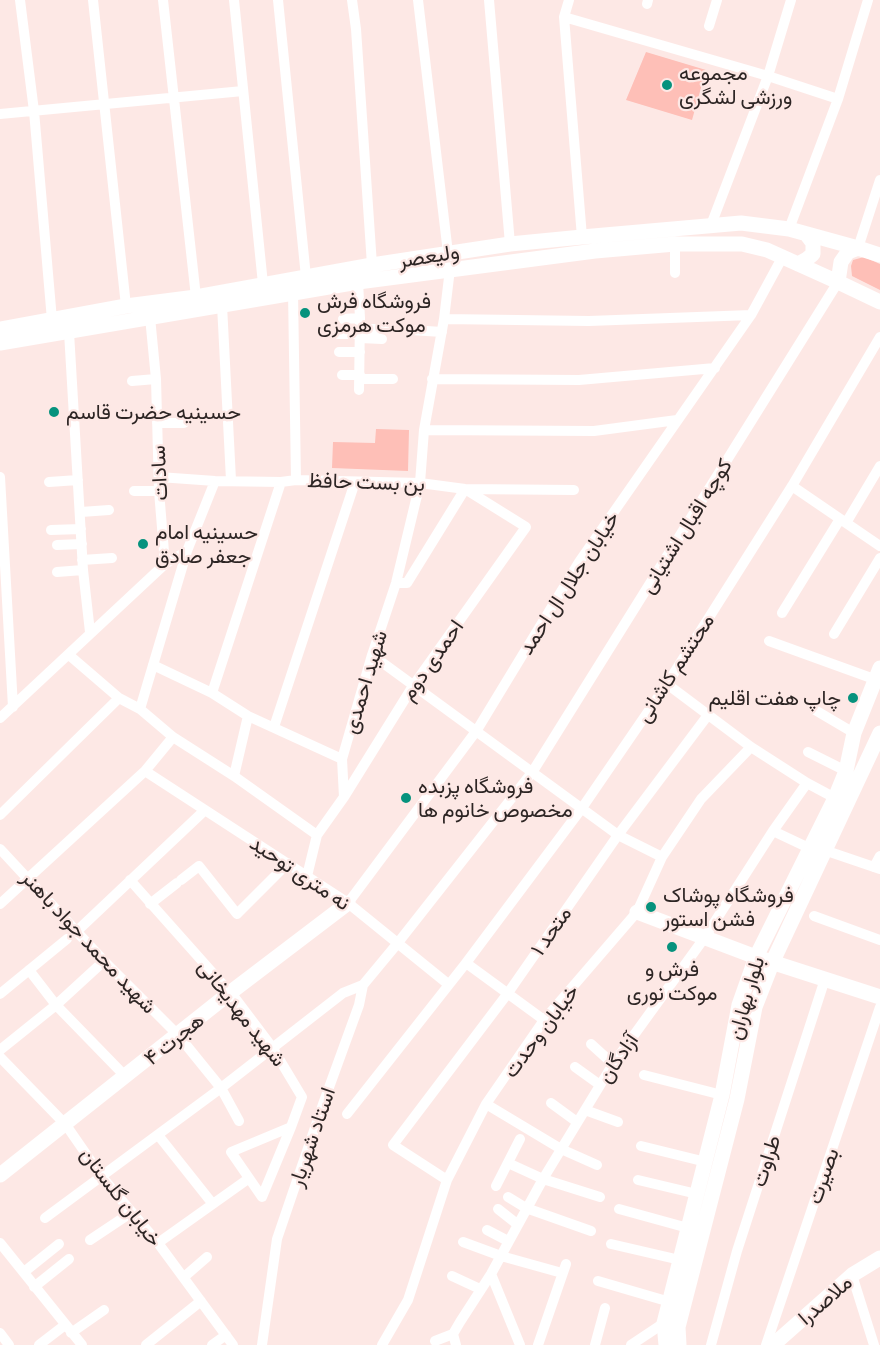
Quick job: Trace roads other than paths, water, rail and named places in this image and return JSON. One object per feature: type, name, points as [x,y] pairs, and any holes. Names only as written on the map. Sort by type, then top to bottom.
[{"type":"street","points":[[20,0],[34,111],[52,320]]},
{"type":"street","points":[[93,0],[126,306]]},
{"type":"street","points":[[163,0],[196,297]]},
{"type":"street","points":[[234,0],[262,284]]},
{"type":"street","points":[[278,0],[306,277]]},
{"type":"street","points":[[352,0],[356,29],[372,265]]},
{"type":"street","points":[[418,0],[450,269]]},
{"type":"street","points":[[489,0],[510,244]]},
{"type":"street","points":[[569,0],[564,17],[582,237]]},
{"type":"street","points":[[709,26],[717,0]]},
{"type":"street","points":[[711,225],[768,76],[791,0]]},
{"type":"street","points":[[789,229],[838,99],[868,0]]},
{"type":"street","points":[[564,17],[768,76],[838,99]]},
{"type":"street","points":[[0,114],[243,91]]},
{"type":"street","points":[[838,282],[841,262],[848,252],[858,248],[880,180]]},
{"type":"street","name":"ولیعصر","points":[[0,329],[126,306],[196,297],[372,265],[510,244],[711,225],[741,224],[789,229],[880,255]]},
{"type":"street","points":[[798,264],[813,254],[813,243],[807,235]]},
{"type":"street","points":[[675,244],[675,273]]},
{"type":"street","name":"ولیعصر","points":[[0,343],[358,282],[596,251],[675,244],[742,244],[767,249],[880,302]]},
{"type":"street","name":"خیابان جلال ال احمد","points":[[348,903],[477,730],[579,562],[751,315],[782,258]]},
{"type":"street","name":"شهید احمدی","points":[[344,797],[342,759],[372,655],[396,583],[420,483],[424,430],[442,332],[450,269]]},
{"type":"street","points":[[358,282],[360,381]]},
{"type":"street","name":"کوچه اقبال اشتیانی","points":[[397,944],[533,771],[838,282]]},
{"type":"street","points":[[293,292],[296,480]]},
{"type":"street","points":[[222,304],[231,480]]},
{"type":"street","points":[[444,319],[590,321],[751,315]]},
{"type":"street","name":"سادات","points":[[150,318],[156,379],[159,491],[165,564]]},
{"type":"street","points":[[343,319],[360,330]]},
{"type":"street","points":[[339,334],[360,330],[383,334]]},
{"type":"street","points":[[411,330],[442,332]]},
{"type":"street","points":[[69,332],[83,565],[90,632]]},
{"type":"street","name":"محتشم کاشانی","points":[[348,1114],[466,963],[582,808],[667,684],[792,486],[880,337]]},
{"type":"street","points":[[339,352],[360,352]]},
{"type":"street","points":[[432,379],[579,380],[715,368]]},
{"type":"street","points":[[342,375],[360,381],[393,379]]},
{"type":"street","points":[[132,381],[156,379]]},
{"type":"street","points":[[424,430],[594,431],[677,420]]},
{"type":"street","points":[[157,423],[184,423]]},
{"type":"street","points":[[782,613],[880,466]]},
{"type":"street","points":[[0,477],[13,707]]},
{"type":"street","name":"بن بست حافظ","points":[[159,477],[215,481],[420,483],[465,489],[574,490]]},
{"type":"street","points":[[49,482],[78,480]]},
{"type":"street","points":[[140,709],[187,551],[215,481]]},
{"type":"street","points":[[212,693],[281,482]]},
{"type":"street","points":[[274,727],[355,482]]},
{"type":"street","points":[[792,486],[880,546]]},
{"type":"street","points":[[396,583],[407,583],[465,489]]},
{"type":"street","name":"احمدی دوم","points":[[344,797],[413,686],[526,527],[465,489]]},
{"type":"street","points":[[134,491],[159,491]]},
{"type":"street","points":[[81,512],[110,510]]},
{"type":"street","points":[[51,530],[81,529]]},
{"type":"street","points":[[57,545],[82,544]]},
{"type":"street","points":[[0,718],[165,564],[187,551]]},
{"type":"street","points":[[57,572],[112,558]]},
{"type":"street","points":[[834,634],[880,558]]},
{"type":"street","points":[[769,641],[877,674]]},
{"type":"street","points":[[69,655],[119,698],[140,709],[173,737],[317,835]]},
{"type":"street","points":[[372,655],[618,835],[662,857]]},
{"type":"street","points":[[153,665],[212,693],[249,716],[342,759]]},
{"type":"street","name":"بلوار بهاران","points":[[679,1345],[678,1327],[737,1100],[755,1007],[846,771],[854,734],[877,674]]},
{"type":"street","points":[[667,684],[751,747],[835,798]]},
{"type":"street","points":[[0,816],[119,698]]},
{"type":"street","points":[[815,710],[854,734]]},
{"type":"street","name":"متحد ۱","points":[[447,1180],[393,1145],[508,993],[618,835],[708,715]]},
{"type":"street","points":[[234,777],[249,716]]},
{"type":"street","name":"بلوار بهاران","points":[[666,1345],[664,1323],[722,1095],[739,1005],[756,957],[880,733]]},
{"type":"street","points":[[0,904],[145,771],[173,737]]},
{"type":"street","name":"خیابان وحدت","points":[[382,1345],[408,1300],[447,1180],[486,1104],[544,1020],[637,912],[662,857],[701,799],[751,747]]},
{"type":"street","points":[[808,752],[846,771]]},
{"type":"street","name":"نه متری توحید","points":[[145,771],[348,903],[448,984]]},
{"type":"street","name":"آزادگان","points":[[455,1339],[480,1289],[491,1274],[526,1208],[613,1064],[705,937],[773,831],[807,783]]},
{"type":"street","points":[[306,876],[317,835],[344,797]]},
{"type":"street","points":[[77,931],[205,810]]},
{"type":"street","points":[[773,831],[816,849],[877,868],[880,856]]},
{"type":"street","name":"شهید محمد جواد باهنر","points":[[0,849],[104,961],[178,1035],[221,1088],[239,1121]]},
{"type":"street","points":[[150,904],[199,866],[237,914],[288,863]]},
{"type":"street","name":"شهید مهدیخانی","points":[[130,880],[231,992],[272,1047],[302,1097],[262,1197],[248,1179]]},
{"type":"street","name":"هجرت ۴","points":[[0,1175],[231,992],[348,903]]},
{"type":"street","points":[[637,912],[756,957],[880,997]]},
{"type":"street","points":[[814,916],[880,939]]},
{"type":"street","points":[[0,994],[67,939]]},
{"type":"street","name":"استاد شهریار","points":[[262,1345],[277,1239],[322,1104],[359,1005],[363,985],[397,944]]},
{"type":"street","points":[[0,1050],[56,1005],[104,961]]},
{"type":"street","points":[[466,963],[544,1020]]},
{"type":"street","points":[[29,970],[56,1005],[126,1077]]},
{"type":"street","name":"طراوت","points":[[711,1345],[737,1251],[825,979]]},
{"type":"street","points":[[45,1218],[221,1088],[343,993],[363,985]]},
{"type":"street","name":"بصیرت","points":[[766,1345],[880,1007]]},
{"type":"street","points":[[591,1044],[613,1064]]},
{"type":"street","name":"خیابان گلستان","points":[[0,1057],[66,1125],[102,1177],[158,1243],[233,1345]]},
{"type":"street","points":[[575,1067],[600,1085]]},
{"type":"street","points":[[644,1075],[722,1095]]},
{"type":"street","points":[[551,1102],[577,1122]]},
{"type":"street","points":[[486,1104],[561,1149],[597,1165]]},
{"type":"street","points":[[585,1110],[618,1122]]},
{"type":"street","points":[[158,1243],[248,1179],[231,1152],[291,1127]]},
{"type":"street","points":[[158,1135],[212,1203]]},
{"type":"street","points":[[496,1186],[520,1139]]},
{"type":"street","points":[[641,1146],[706,1161]]},
{"type":"street","points":[[508,1163],[543,1179],[600,1197]]},
{"type":"street","points":[[638,1180],[697,1194]]},
{"type":"street","points":[[508,1197],[526,1208],[591,1231]]},
{"type":"street","points":[[498,1209],[517,1224]]},
{"type":"street","points":[[619,1209],[688,1228]]},
{"type":"street","points":[[90,1240],[132,1212]]},
{"type":"street","points":[[487,1230],[508,1241]]},
{"type":"street","points":[[463,1242],[501,1256],[564,1269],[538,1345]]},
{"type":"street","points":[[0,1244],[82,1345]]},
{"type":"street","points":[[24,1272],[59,1244]]},
{"type":"street","points":[[611,1244],[680,1260]]},
{"type":"street","points":[[184,1277],[207,1257]]},
{"type":"street","name":"ملاصدرا","points":[[773,1345],[852,1275],[880,1258]]},
{"type":"street","points":[[34,1287],[69,1259]]},
{"type":"street","points":[[491,1274],[520,1345]]},
{"type":"street","points":[[852,1275],[874,1345]]},
{"type":"street","points":[[452,1276],[480,1289]]},
{"type":"street","points":[[598,1281],[669,1302]]},
{"type":"street","points":[[146,1345],[201,1301]]},
{"type":"street","points":[[594,1345],[605,1308]]},
{"type":"street","points":[[39,1345],[104,1310]]},
{"type":"street","points":[[631,1345],[664,1323]]},
{"type":"street","points":[[0,1333],[9,1345]]},
{"type":"street","points":[[212,1345],[226,1335]]},
{"type":"street","points":[[435,1341],[455,1339]]},
{"type":"place","name":"مجموعه ورزشی لشگری","points":[[667,85]]},
{"type":"place","name":"فروشگاه فرش موکت هرمزی","points":[[305,313]]},
{"type":"place","name":"حسینیه حضرت قاسم","points":[[54,412]]},
{"type":"place","name":"حسینیه امام جعفر صادق","points":[[143,544]]},
{"type":"place","name":"چاپ هفت اقلیم","points":[[853,698]]},
{"type":"place","name":"فروشگاه پزبده مخصوص خانوم ها","points":[[406,798]]},
{"type":"place","name":"فروشگاه پوشاک فشن استور","points":[[651,907]]},
{"type":"place","name":"فرش و موکت نوری","points":[[672,947]]}]
